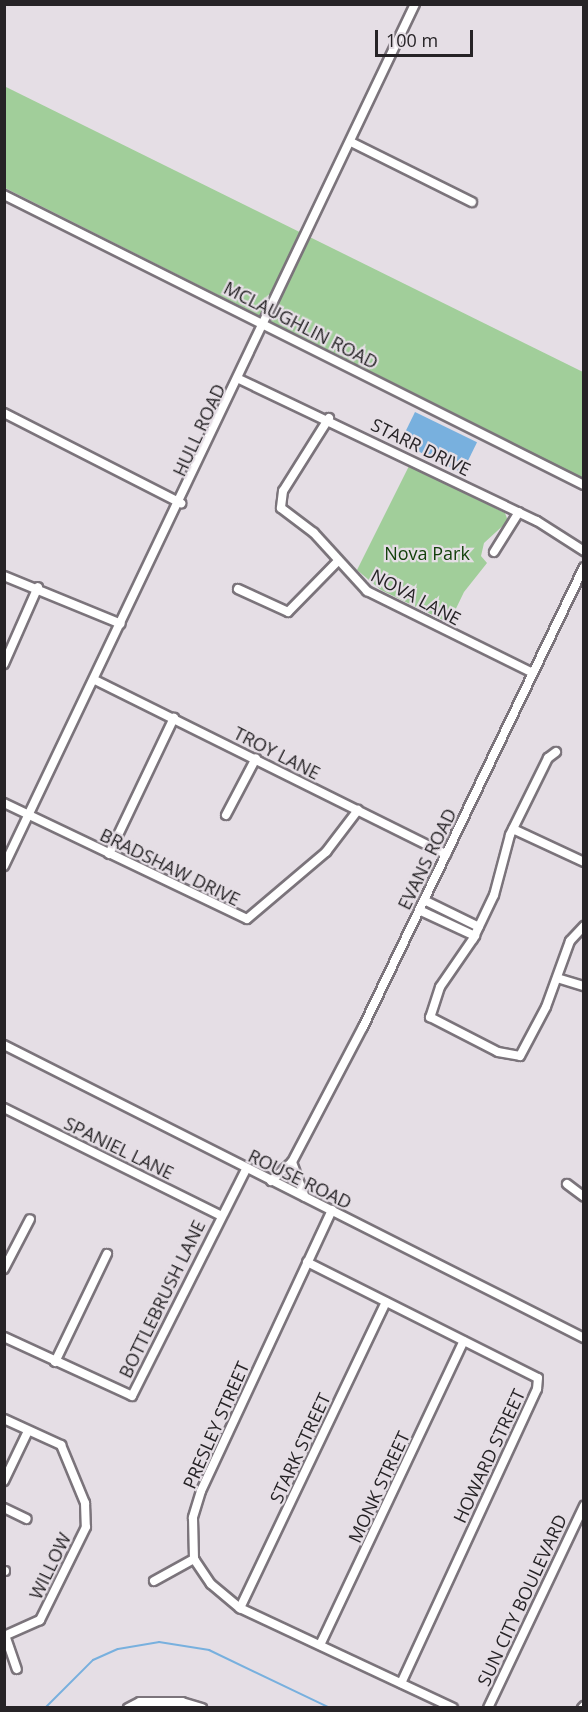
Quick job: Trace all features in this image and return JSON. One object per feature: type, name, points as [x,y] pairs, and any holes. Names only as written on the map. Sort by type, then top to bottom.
[{"type":"street","name":"HULL ROAD","points":[[4,866],[267,324],[415,4]]},
{"type":"street","points":[[351,142],[472,202]]},
{"type":"street","name":"MCLAUGHLIN ROAD","points":[[4,195],[267,324],[584,485]]},
{"type":"street","name":"STARR DRIVE","points":[[239,379],[329,418],[519,512],[584,551]]},
{"type":"street","points":[[4,413],[180,503]]},
{"type":"street","name":"NOVA LANE","points":[[329,418],[278,500],[281,508],[314,533],[337,562],[386,602],[533,673]]},
{"type":"street","points":[[494,552],[519,512]]},
{"type":"street","points":[[238,589],[288,612],[337,562]]},
{"type":"street","name":"EVANS ROAD","points":[[271,1181],[292,1162],[424,900],[584,567]]},
{"type":"street","points":[[4,576],[38,587],[122,624]]},
{"type":"street","points":[[4,664],[38,587]]},
{"type":"street","name":"TROY LANE","points":[[95,680],[446,854]]},
{"type":"street","points":[[109,854],[174,718]]},
{"type":"street","points":[[556,752],[548,758],[513,829],[494,895],[475,936],[440,987],[430,1017],[498,1052],[520,1056],[557,978],[570,941],[584,926]]},
{"type":"street","points":[[226,815],[256,758]]},
{"type":"street","name":"BRADSHAW DRIVE","points":[[4,803],[247,919],[326,852],[358,810]]},
{"type":"street","points":[[513,829],[584,862]]},
{"type":"street","points":[[424,900],[479,927]]},
{"type":"street","points":[[419,910],[475,936]]},
{"type":"street","points":[[557,978],[584,986]]},
{"type":"street","name":"ROUSE ROAD","points":[[4,1045],[584,1338]]},
{"type":"street","name":"SPANIEL LANE","points":[[4,1108],[220,1215]]},
{"type":"street","points":[[292,1162],[305,1197]]},
{"type":"street","name":"BOTTLEBRUSH LANE","points":[[55,1362],[132,1396],[220,1215],[246,1169]]},
{"type":"street","points":[[567,1184],[584,1197]]},
{"type":"street","name":"PRESLEY STREET","points":[[194,1559],[193,1518],[201,1491],[332,1210]]},
{"type":"street","points":[[4,1269],[30,1219]]},
{"type":"street","points":[[4,1337],[55,1362],[106,1254]]},
{"type":"street","name":"HOWARD STREET","points":[[307,1262],[538,1378],[537,1389],[401,1683]]},
{"type":"street","name":"STARK STREET","points":[[240,1608],[386,1302]]},
{"type":"street","name":"MONK STREET","points":[[320,1645],[464,1341]]},
{"type":"street","name":"WILLOW","points":[[4,1419],[61,1445],[85,1503],[86,1527],[40,1620],[5,1635]]},
{"type":"street","points":[[4,1481],[28,1431]]},
{"type":"street","name":"SUN CITY BOULEVARD","points":[[488,1707],[584,1506]]},
{"type":"street","points":[[4,1508],[27,1519]]},
{"type":"street","points":[[154,1581],[194,1559],[212,1584],[240,1608],[453,1707]]},
{"type":"street","points":[[5,1635],[17,1669]]},
{"type":"street","points":[[128,1707],[140,1702],[182,1702],[202,1707]]},
{"type":"green space","points":[[4,86],[583,372],[583,478],[5,188]]},
{"type":"green space","name":"Nova Park","points":[[409,466],[505,513],[508,521],[484,543],[481,556],[487,563],[464,592],[449,623],[381,590],[357,570]]},
{"type":"water","points":[[415,412],[477,442],[462,473],[400,443]]},
{"type":"waterway","points":[[45,1708],[93,1660],[118,1649],[159,1642],[209,1650],[330,1708]]}]
